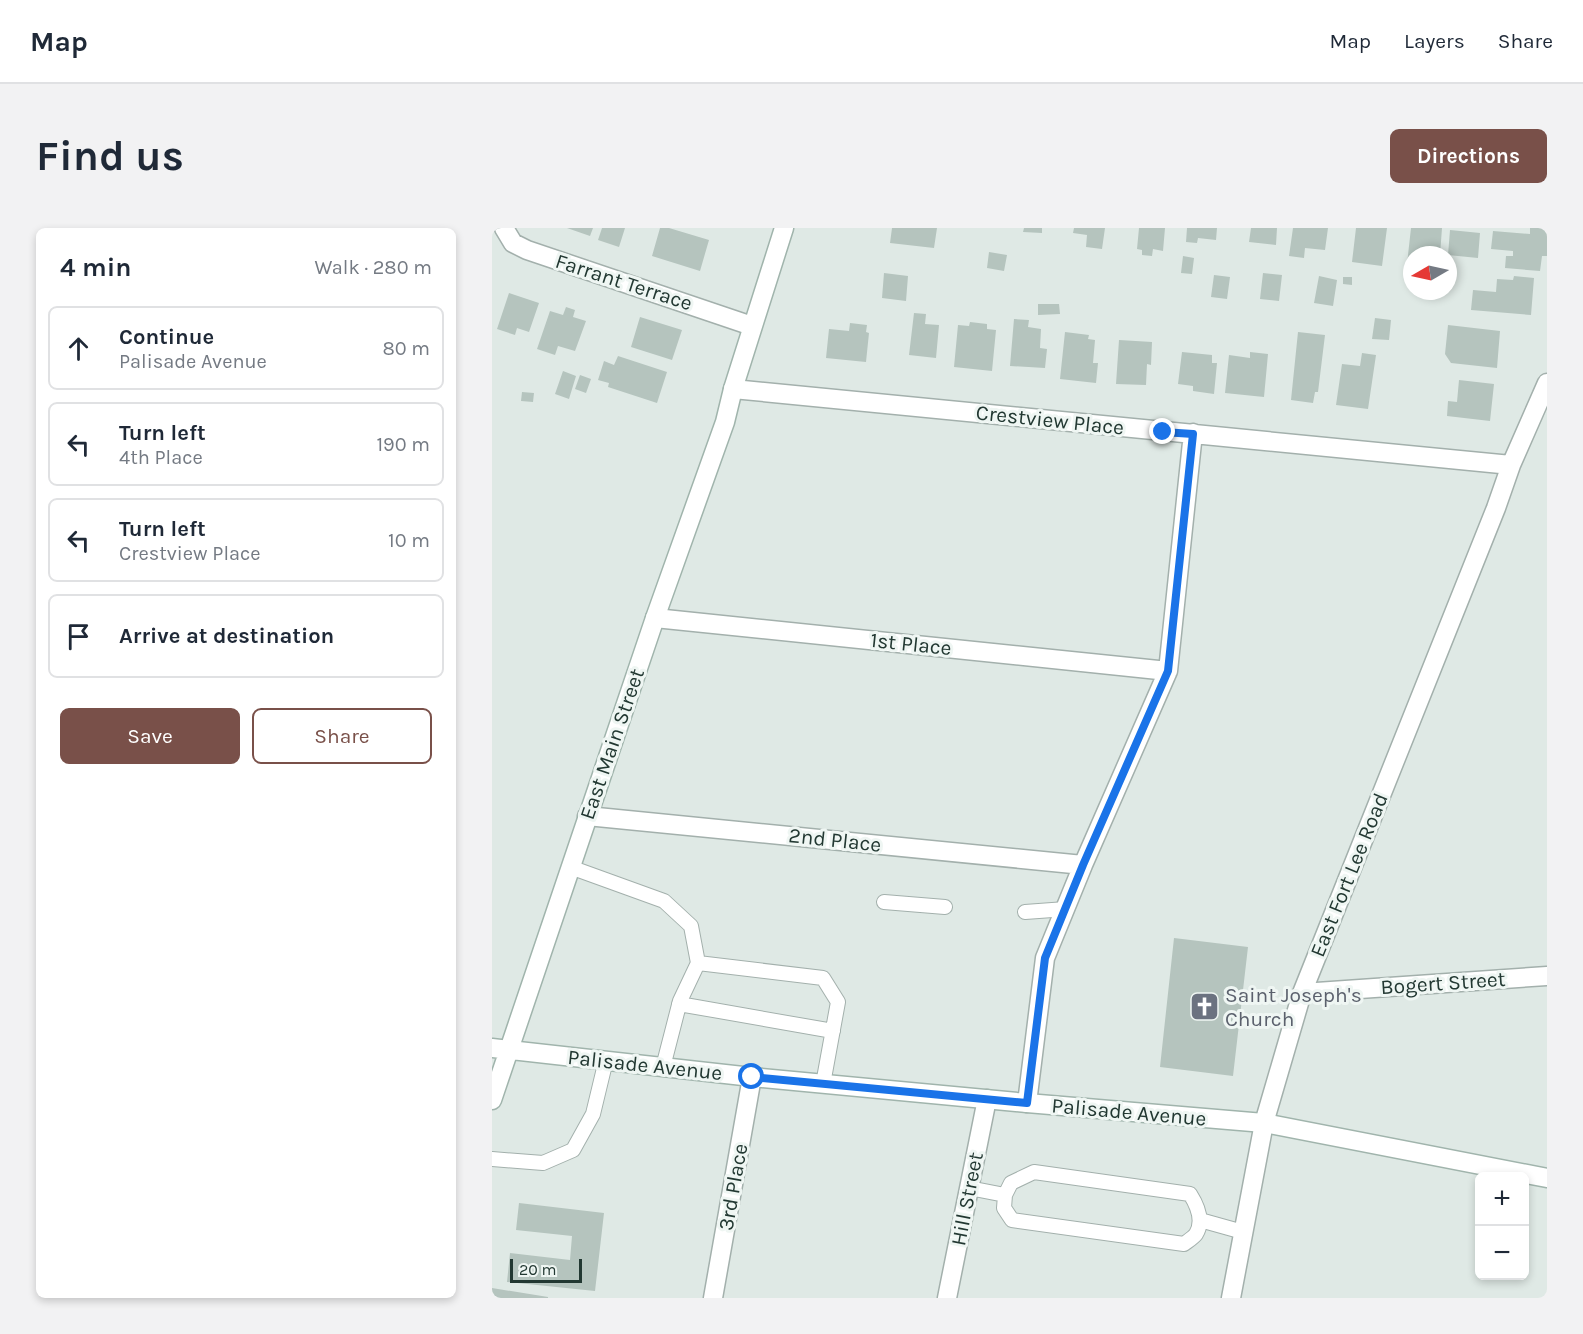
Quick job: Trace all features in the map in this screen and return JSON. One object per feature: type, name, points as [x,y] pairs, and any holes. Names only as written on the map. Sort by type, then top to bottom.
[{"type":"street","name":"Farrant Terrace","points":[[504,228],[513,243],[527,250],[752,326]]},
{"type":"street","name":"East Main Street","points":[[492,1100],[500,1048],[570,867],[725,422],[752,326],[784,228]]},
{"type":"street","name":"East Fort Lee Road","points":[[1231,1298],[1264,1123],[1302,993],[1496,508],[1511,465],[1547,383]]},
{"type":"street","name":"Crestview Place","points":[[733,389],[1511,465]]},
{"type":"street","points":[[1027,1103],[1045,958],[1168,671],[1193,434]]},
{"type":"street","name":"1st Place","points":[[655,618],[1168,671]]},
{"type":"street","name":"2nd Place","points":[[587,816],[1083,865]]},
{"type":"street","name":"Bogert Street","points":[[1302,993],[1547,976]]},
{"type":"street","name":"Palisade Avenue","points":[[500,1048],[752,1077],[1264,1123],[1547,1178]]},
{"type":"street","name":"3rd Place","points":[[713,1298],[752,1077]]},
{"type":"street","name":"Hill Street","points":[[947,1298],[987,1099]]},
{"type":"lane","points":[[570,867],[664,901],[691,926],[698,963],[679,1004],[663,1066]]},
{"type":"lane","points":[[884,902],[945,907]]},
{"type":"lane","points":[[1025,912],[1066,909]]},
{"type":"lane","points":[[698,963],[823,978],[838,1002],[824,1084]]},
{"type":"lane","points":[[679,1004],[833,1031]]},
{"type":"lane","points":[[492,1159],[543,1163],[573,1150],[593,1114],[606,1060]]},
{"type":"lane","points":[[1034,1172],[1190,1194],[1196,1203],[1200,1220],[1196,1234],[1184,1244],[1012,1220],[1004,1208],[1005,1195],[1011,1183],[1034,1172]]},
{"type":"lane","points":[[969,1188],[1005,1195]]},
{"type":"lane","points":[[1200,1220],[1243,1232]]},
{"type":"building","points":[[567,228],[593,228],[590,236]]},
{"type":"building","points":[[602,228],[625,228],[619,247],[598,240]]},
{"type":"building","points":[[660,228],[669,228],[709,240],[700,271],[652,256]]},
{"type":"building","points":[[892,228],[937,228],[934,248],[890,243]]},
{"type":"building","points":[[1024,228],[1042,228],[1042,233],[1023,232]]},
{"type":"building","points":[[1074,228],[1105,228],[1102,249],[1086,247],[1087,235],[1073,233]]},
{"type":"building","points":[[1139,228],[1165,228],[1163,251],[1153,249],[1152,256],[1142,255],[1142,250],[1137,249]]},
{"type":"building","points":[[1187,228],[1217,228],[1216,240],[1198,238],[1197,243],[1186,242]]},
{"type":"building","points":[[1251,228],[1277,228],[1276,245],[1249,242]]},
{"type":"building","points":[[1293,228],[1328,228],[1325,250],[1305,248],[1304,258],[1289,256]]},
{"type":"building","points":[[1356,228],[1387,228],[1382,266],[1352,262]]},
{"type":"building","points":[[1411,228],[1442,228],[1441,246],[1409,246]]},
{"type":"building","points":[[1530,228],[1547,228],[1547,256],[1542,256],[1540,271],[1505,268],[1506,256],[1513,256],[1513,251],[1491,249],[1493,231],[1530,234]]},
{"type":"building","points":[[1450,230],[1480,233],[1478,258],[1457,256],[1457,246],[1449,246]]},
{"type":"building","points":[[989,252],[1007,255],[1004,271],[987,268]]},
{"type":"building","points":[[1183,256],[1194,258],[1192,274],[1181,273]]},
{"type":"building","points":[[884,273],[908,276],[906,301],[882,298]]},
{"type":"building","points":[[1263,273],[1282,275],[1279,301],[1260,299]]},
{"type":"building","points":[[1214,275],[1230,277],[1227,299],[1211,297]]},
{"type":"building","points":[[1319,276],[1337,280],[1333,306],[1314,303]]},
{"type":"building","points":[[1514,276],[1534,278],[1531,315],[1471,310],[1473,290],[1496,292],[1497,279],[1513,280]]},
{"type":"building","points":[[1343,277],[1352,277],[1352,285],[1343,284]]},
{"type":"building","points":[[509,293],[539,303],[529,332],[517,328],[515,335],[497,329]]},
{"type":"building","points":[[1038,304],[1059,304],[1060,314],[1038,315]]},
{"type":"building","points":[[566,307],[575,310],[573,317],[586,321],[575,351],[558,346],[555,355],[537,349],[550,311],[563,315]]},
{"type":"building","points":[[914,313],[926,314],[925,324],[939,325],[936,358],[909,355]]},
{"type":"building","points":[[640,317],[682,330],[672,360],[631,347]]},
{"type":"building","points":[[1375,318],[1391,320],[1389,340],[1372,339]]},
{"type":"building","points":[[1014,319],[1029,320],[1028,327],[1041,329],[1040,348],[1047,349],[1045,368],[1010,366]]},
{"type":"building","points":[[970,322],[987,324],[987,329],[996,330],[992,371],[954,367],[958,325],[969,326]]},
{"type":"building","points":[[850,323],[867,325],[866,332],[869,333],[866,362],[826,358],[829,329],[849,331]]},
{"type":"building","points":[[1448,325],[1500,331],[1497,368],[1451,363],[1445,354]]},
{"type":"building","points":[[1065,332],[1089,335],[1088,339],[1095,340],[1093,363],[1098,363],[1096,383],[1060,379]]},
{"type":"building","points":[[1298,332],[1325,335],[1318,392],[1315,392],[1313,403],[1291,400]]},
{"type":"building","points":[[1119,340],[1152,342],[1151,365],[1147,364],[1146,385],[1116,384]]},
{"type":"building","points":[[1182,352],[1212,355],[1212,363],[1217,363],[1214,394],[1193,391],[1193,386],[1178,384]]},
{"type":"building","points":[[1250,352],[1268,354],[1264,397],[1225,393],[1229,355],[1250,358]]},
{"type":"building","points":[[1362,353],[1376,355],[1368,409],[1336,405],[1342,364],[1360,366]]},
{"type":"building","points":[[618,356],[667,372],[657,403],[608,387],[609,383],[598,380],[604,361],[614,365]]},
{"type":"building","points":[[563,371],[576,376],[569,399],[555,394]]},
{"type":"building","points":[[580,375],[591,379],[586,393],[575,389]]},
{"type":"building","points":[[1459,380],[1494,384],[1490,421],[1447,416],[1448,401],[1457,402]]},
{"type":"building","points":[[522,392],[534,393],[533,402],[521,401]]},
{"type":"building","name":"Saint Joseph's Church","points":[[1174,938],[1248,947],[1233,1076],[1160,1067]]},
{"type":"building","points":[[519,1203],[604,1213],[595,1291],[507,1282],[510,1253],[570,1260],[572,1236],[516,1230]]},
{"type":"building","points":[[492,1288],[548,1297],[548,1298],[492,1298]]},
{"type":"place","name":"Saint Joseph's Church","points":[[1204,1007]]},
{"type":"route","points":[[752,1077],[1027,1103],[1045,958],[1168,671],[1193,434],[1163,432]]}]
